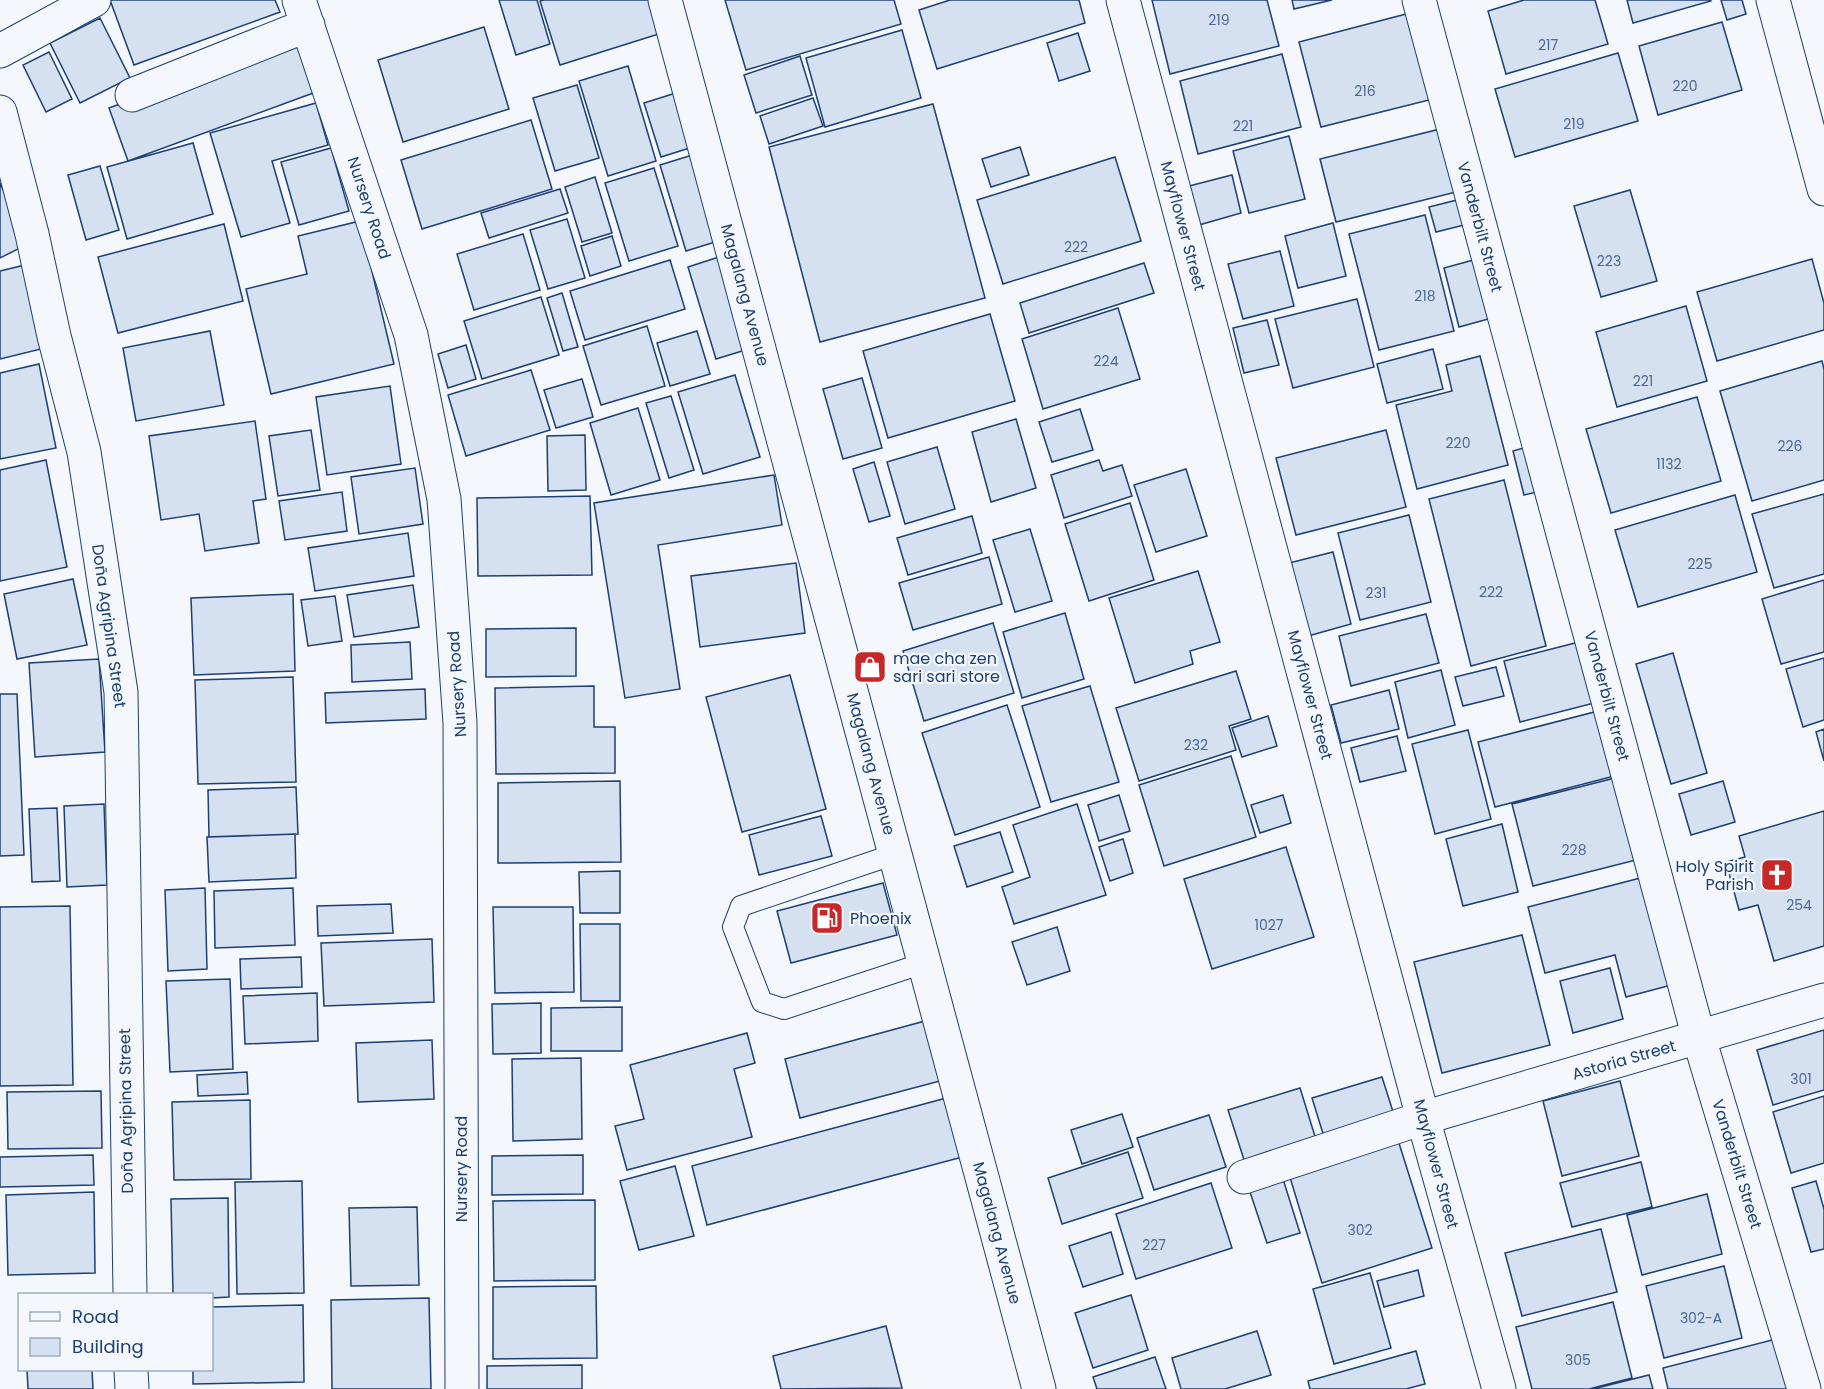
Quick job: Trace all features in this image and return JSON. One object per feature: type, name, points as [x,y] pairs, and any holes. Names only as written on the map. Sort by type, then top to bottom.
[{"type":"street","points":[[0,51],[94,0]]},
{"type":"street","name":"Magalang Avenue","points":[[665,0],[1039,1389]]},
{"type":"street","name":"Mayflower Street","points":[[1123,0],[1499,1389]]},
{"type":"street","name":"Vanderbilt Street","points":[[1419,0],[1699,1038],[1804,1389]]},
{"type":"street","points":[[1773,0],[1824,189]]},
{"type":"street","points":[[132,95],[303,12]]},
{"type":"street","name":"Nursery Road","points":[[303,12],[411,334],[444,499],[460,723],[462,1389]]},
{"type":"street","name":"Doña Agripina Street","points":[[0,112],[32,234],[54,336],[84,452],[121,692],[130,1293]]},
{"type":"street","name":"Astoria Street","points":[[1244,1177],[1424,1118],[1824,1000]]},
{"type":"street","points":[[131,1371],[132,1389]]},
{"type":"lane","points":[[895,854],[741,906],[733,927],[762,1002],[784,1009],[924,963]]},
{"type":"building","points":[[110,0],[275,0],[280,12],[134,65]]},
{"type":"building","points":[[499,0],[537,0],[550,44],[516,55]]},
{"type":"building","points":[[655,0],[665,32],[560,65],[540,1]]},
{"type":"building","points":[[725,0],[894,0],[901,24],[746,70]]},
{"type":"building","points":[[950,0],[1079,0],[1085,23],[937,69],[919,10]]},
{"type":"building","points":[[1152,0],[1267,0],[1279,46],[1170,74]]},
{"type":"building","points":[[1292,0],[1332,0],[1294,9]]},
{"type":"building","points":[[1524,0],[1595,0],[1608,44],[1506,74],[1488,11]]},
{"type":"building","points":[[1627,0],[1710,0],[1711,1],[1633,23]]},
{"type":"building","points":[[1721,0],[1742,0],[1746,14],[1727,20]]},
{"type":"building","points":[[1410,13],[1433,99],[1321,127],[1299,42]]},
{"type":"building","points":[[100,18],[130,78],[80,103],[50,43]]},
{"type":"building","points":[[1722,22],[1742,90],[1658,115],[1639,46]]},
{"type":"building","points":[[484,27],[509,109],[403,142],[378,60]]},
{"type":"building","points":[[902,30],[921,98],[825,127],[806,58]]},
{"type":"building","points":[[1078,33],[1090,71],[1059,81],[1047,43]]},
{"type":"building","points":[[296,39],[316,92],[128,161],[109,108]]},
{"type":"building","points":[[49,52],[72,99],[46,112],[23,65]]},
{"type":"building","points":[[1618,53],[1638,121],[1515,157],[1495,89]]},
{"type":"building","points":[[1282,54],[1301,127],[1198,154],[1180,81]]},
{"type":"building","points":[[800,56],[812,95],[756,113],[744,75]]},
{"type":"building","points":[[628,66],[656,161],[608,176],[579,81]]},
{"type":"building","points":[[577,85],[599,158],[555,171],[533,98]]},
{"type":"building","points":[[679,92],[696,146],[661,157],[644,103]]},
{"type":"building","points":[[813,98],[823,126],[769,144],[760,116]]},
{"type":"building","points":[[316,103],[328,145],[272,161],[290,223],[241,237],[210,133]]},
{"type":"building","points":[[933,104],[985,298],[820,342],[769,147]]},
{"type":"building","points":[[531,120],[552,189],[422,229],[401,160]]},
{"type":"building","points":[[1444,128],[1460,191],[1336,222],[1320,159]]},
{"type":"building","points":[[1289,136],[1305,199],[1249,213],[1233,151]]},
{"type":"building","points":[[193,143],[213,214],[127,239],[107,167]]},
{"type":"building","points":[[1020,147],[1029,175],[991,187],[982,159]]},
{"type":"building","points":[[331,148],[349,211],[299,225],[281,162]]},
{"type":"building","points":[[702,152],[728,238],[686,251],[660,165]]},
{"type":"building","points":[[1115,157],[1141,241],[1003,284],[977,200]]},
{"type":"building","points":[[100,166],[119,230],[86,240],[68,175]]},
{"type":"building","points":[[654,168],[678,246],[629,261],[605,183]]},
{"type":"building","points":[[1232,175],[1241,213],[1199,225],[1189,186]]},
{"type":"building","points":[[595,177],[612,233],[582,242],[565,187]]},
{"type":"building","points":[[0,183],[28,244],[0,258]]},
{"type":"building","points":[[560,189],[568,213],[489,238],[481,213]]},
{"type":"building","points":[[1630,190],[1657,281],[1601,297],[1574,206]]},
{"type":"building","points":[[1457,200],[1464,225],[1436,232],[1429,207]]},
{"type":"building","points":[[1425,215],[1454,331],[1379,350],[1349,234]]},
{"type":"building","points":[[567,219],[585,278],[548,289],[530,230]]},
{"type":"building","points":[[360,221],[394,364],[271,394],[246,289],[307,274],[298,236]]},
{"type":"building","points":[[1333,223],[1346,276],[1298,288],[1285,236]]},
{"type":"building","points":[[224,224],[243,301],[118,333],[98,257]]},
{"type":"building","points":[[523,234],[540,290],[474,310],[457,254]]},
{"type":"building","points":[[612,236],[621,266],[590,276],[581,246]]},
{"type":"building","points":[[1280,251],[1294,306],[1243,319],[1228,264]]},
{"type":"building","points":[[725,255],[752,348],[716,359],[688,267]]},
{"type":"building","points":[[1477,259],[1492,318],[1459,327],[1444,268]]},
{"type":"building","points":[[1812,259],[1824,303],[1824,330],[1717,361],[1697,292]]},
{"type":"building","points":[[670,260],[685,309],[585,340],[570,291]]},
{"type":"building","points":[[1144,263],[1154,293],[1029,333],[1020,303]]},
{"type":"building","points":[[25,265],[45,348],[0,359],[0,271]]},
{"type":"building","points":[[562,293],[578,347],[563,351],[547,298]]},
{"type":"building","points":[[541,297],[559,355],[482,379],[464,321]]},
{"type":"building","points":[[1357,299],[1374,367],[1293,388],[1275,319]]},
{"type":"building","points":[[1686,306],[1707,381],[1617,407],[1596,332]]},
{"type":"building","points":[[1118,308],[1140,379],[1043,409],[1022,339]]},
{"type":"building","points":[[990,314],[1015,401],[888,438],[863,351]]},
{"type":"building","points":[[1267,320],[1279,365],[1244,373],[1233,328]]},
{"type":"building","points":[[647,326],[665,386],[601,405],[583,346]]},
{"type":"building","points":[[210,331],[224,405],[136,421],[123,348]]},
{"type":"building","points":[[697,331],[710,374],[670,386],[657,343]]},
{"type":"building","points":[[466,345],[476,379],[448,388],[438,354]]},
{"type":"building","points":[[1433,349],[1443,389],[1387,403],[1377,364]]},
{"type":"building","points":[[1480,356],[1508,465],[1417,489],[1396,405],[1452,391],[1446,365]]},
{"type":"building","points":[[1822,361],[1824,369],[1824,480],[1752,501],[1720,391]]},
{"type":"building","points":[[39,364],[56,448],[0,459],[0,373]]},
{"type":"building","points":[[531,370],[550,430],[466,456],[448,395]]},
{"type":"building","points":[[735,375],[760,457],[703,474],[678,392]]},
{"type":"building","points":[[862,378],[882,448],[843,459],[823,389]]},
{"type":"building","points":[[582,379],[593,417],[556,428],[544,390]]},
{"type":"building","points":[[390,386],[401,464],[327,475],[316,397]]},
{"type":"building","points":[[671,396],[694,470],[669,478],[646,403]]},
{"type":"building","points":[[1697,397],[1721,481],[1611,513],[1586,429]]},
{"type":"building","points":[[638,408],[660,480],[611,495],[590,423]]},
{"type":"building","points":[[1080,409],[1093,450],[1052,462],[1039,422]]},
{"type":"building","points":[[1016,419],[1036,488],[991,502],[972,432]]},
{"type":"building","points":[[255,421],[266,499],[253,501],[259,543],[205,551],[199,514],[161,520],[149,436]]},
{"type":"building","points":[[311,430],[320,490],[278,496],[269,436]]},
{"type":"building","points":[[1386,430],[1406,507],[1296,535],[1276,458]]},
{"type":"building","points":[[585,435],[586,490],[548,491],[547,436]]},
{"type":"building","points":[[1530,446],[1541,491],[1524,495],[1513,451]]},
{"type":"building","points":[[937,447],[955,509],[905,524],[887,462]]},
{"type":"building","points":[[46,460],[67,567],[0,581],[0,470]]},
{"type":"building","points":[[1099,460],[1103,471],[1122,465],[1132,496],[1064,518],[1051,475]]},
{"type":"building","points":[[874,462],[890,516],[869,522],[853,469]]},
{"type":"building","points":[[415,468],[423,524],[359,534],[351,477]]},
{"type":"building","points":[[1186,469],[1207,536],[1156,552],[1134,485]]},
{"type":"building","points":[[774,475],[782,525],[658,545],[680,689],[625,698],[594,503]]},
{"type":"building","points":[[1504,480],[1546,646],[1471,666],[1429,499]]},
{"type":"building","points":[[342,492],[347,531],[285,540],[279,501]]},
{"type":"building","points":[[1824,494],[1824,574],[1774,588],[1752,514]]},
{"type":"building","points":[[1735,495],[1757,572],[1638,607],[1615,530]]},
{"type":"building","points":[[590,496],[592,575],[478,576],[477,498]]},
{"type":"building","points":[[1130,503],[1154,580],[1089,601],[1065,524]]},
{"type":"building","points":[[1409,515],[1431,602],[1360,620],[1338,533]]},
{"type":"building","points":[[972,516],[982,553],[908,575],[897,538]]},
{"type":"building","points":[[1030,529],[1052,601],[1015,612],[993,540]]},
{"type":"building","points":[[408,533],[414,576],[315,591],[308,548]]},
{"type":"building","points":[[1333,552],[1351,624],[1308,636],[1289,563]]},
{"type":"building","points":[[989,557],[1002,604],[913,630],[899,583]]},
{"type":"building","points":[[796,563],[805,633],[700,647],[691,576]]},
{"type":"building","points":[[1198,571],[1220,642],[1190,651],[1193,664],[1135,683],[1109,598]]},
{"type":"building","points":[[73,579],[87,645],[17,659],[4,594]]},
{"type":"building","points":[[1824,580],[1824,652],[1781,664],[1762,599]]},
{"type":"building","points":[[413,585],[419,627],[354,637],[347,595]]},
{"type":"building","points":[[293,594],[295,671],[194,675],[191,598]]},
{"type":"building","points":[[335,596],[342,641],[308,646],[301,600]]},
{"type":"building","points":[[1065,613],[1084,679],[1022,698],[1003,632]]},
{"type":"building","points":[[1426,614],[1439,663],[1351,686],[1339,636]]},
{"type":"building","points":[[993,623],[1014,693],[924,721],[903,651]]},
{"type":"building","points":[[576,628],[576,676],[486,677],[486,629]]},
{"type":"building","points":[[1587,640],[1602,701],[1520,722],[1504,661]]},
{"type":"building","points":[[410,642],[412,679],[352,682],[351,645]]},
{"type":"building","points":[[1673,653],[1707,773],[1671,784],[1636,664]]},
{"type":"building","points":[[1824,658],[1824,720],[1803,727],[1786,669]]},
{"type":"building","points":[[99,659],[105,752],[35,757],[29,663]]},
{"type":"building","points":[[1496,667],[1504,696],[1463,706],[1455,677]]},
{"type":"building","points":[[1441,670],[1455,725],[1408,738],[1395,682]]},
{"type":"building","points":[[1236,671],[1251,719],[1229,726],[1236,750],[1139,781],[1116,708]]},
{"type":"building","points":[[790,675],[826,809],[742,832],[706,697]]},
{"type":"building","points":[[293,677],[296,782],[198,784],[195,680]]},
{"type":"building","points":[[594,686],[594,727],[615,727],[615,773],[496,774],[495,688]]},
{"type":"building","points":[[1090,686],[1119,782],[1051,802],[1022,706]]},
{"type":"building","points":[[425,689],[426,719],[326,723],[325,693]]},
{"type":"building","points":[[1389,690],[1399,729],[1341,743],[1331,705]]},
{"type":"building","points":[[0,694],[17,694],[24,855],[0,856]]},
{"type":"building","points":[[1007,705],[1040,807],[955,835],[922,733]]},
{"type":"building","points":[[1606,709],[1622,774],[1495,807],[1478,742]]},
{"type":"building","points":[[1268,716],[1277,746],[1242,757],[1232,728]]},
{"type":"building","points":[[1824,729],[1824,761],[1816,732]]},
{"type":"building","points":[[1468,730],[1491,819],[1435,834],[1412,744]]},
{"type":"building","points":[[1397,736],[1406,771],[1360,782],[1351,748]]},
{"type":"building","points":[[1231,756],[1256,837],[1164,866],[1139,785]]},
{"type":"building","points":[[1615,778],[1636,860],[1533,886],[1512,804]]},
{"type":"building","points":[[620,781],[621,862],[498,863],[498,783]]},
{"type":"building","points":[[1723,781],[1735,822],[1691,835],[1679,794]]},
{"type":"building","points":[[296,787],[298,834],[209,837],[208,790]]},
{"type":"building","points":[[1119,795],[1130,831],[1099,841],[1088,805]]},
{"type":"building","points":[[1283,795],[1291,823],[1260,833],[1251,805]]},
{"type":"building","points":[[104,804],[107,885],[67,887],[64,806]]},
{"type":"building","points":[[1077,804],[1106,895],[1014,924],[1002,887],[1030,877],[1013,825]]},
{"type":"building","points":[[57,808],[60,881],[32,882],[29,809]]},
{"type":"building","name":"Holy Spirit Parish","points":[[1824,811],[1824,946],[1774,961],[1758,905],[1739,910],[1726,862],[1745,857],[1739,836]]},
{"type":"building","points":[[821,816],[832,856],[759,875],[749,835]]},
{"type":"building","points":[[1502,824],[1518,892],[1463,906],[1446,839]]},
{"type":"building","points":[[1000,832],[1013,872],[967,887],[954,846]]},
{"type":"building","points":[[295,834],[296,878],[209,882],[207,837]]},
{"type":"building","points":[[1123,839],[1133,873],[1110,881],[1099,847]]},
{"type":"building","points":[[1286,847],[1314,937],[1212,969],[1184,879]]},
{"type":"building","points":[[620,871],[620,913],[580,913],[579,872]]},
{"type":"building","points":[[1652,875],[1679,983],[1626,997],[1615,955],[1545,973],[1528,907]]},
{"type":"building","points":[[883,883],[897,935],[791,963],[777,911]]},
{"type":"building","points":[[205,888],[207,969],[168,971],[165,890]]},
{"type":"building","points":[[293,888],[295,945],[215,948],[214,891]]},
{"type":"building","points":[[391,904],[393,933],[318,936],[317,906]]},
{"type":"building","points":[[70,906],[73,1085],[0,1086],[0,907]]},
{"type":"building","points":[[493,907],[573,907],[574,992],[495,993]]},
{"type":"building","points":[[580,924],[620,924],[620,1001],[581,1001]]},
{"type":"building","points":[[1057,927],[1070,971],[1027,985],[1012,942]]},
{"type":"building","points":[[1522,935],[1550,1045],[1442,1073],[1414,962]]},
{"type":"building","points":[[432,939],[434,1002],[324,1006],[321,943]]},
{"type":"building","points":[[301,957],[302,987],[241,989],[240,959]]},
{"type":"building","points":[[1610,968],[1623,1019],[1573,1033],[1560,981]]},
{"type":"building","points":[[230,979],[233,1069],[170,1072],[166,981]]},
{"type":"building","points":[[317,993],[318,1041],[245,1044],[243,996]]},
{"type":"building","points":[[541,1003],[541,1053],[493,1054],[492,1004]]},
{"type":"building","points":[[622,1007],[622,1051],[551,1051],[551,1008]]},
{"type":"building","points":[[925,1021],[940,1081],[800,1118],[785,1059]]},
{"type":"building","points":[[1824,1030],[1824,1090],[1773,1105],[1757,1050]]},
{"type":"building","points":[[747,1033],[755,1063],[734,1069],[752,1137],[627,1170],[615,1126],[644,1119],[630,1065]]},
{"type":"building","points":[[432,1040],[434,1099],[358,1102],[356,1043]]},
{"type":"building","points":[[581,1058],[582,1139],[513,1141],[512,1059]]},
{"type":"building","points":[[247,1072],[248,1094],[198,1096],[197,1075]]},
{"type":"building","points":[[1382,1077],[1395,1118],[1325,1140],[1312,1098]]},
{"type":"building","points":[[1620,1081],[1639,1156],[1562,1176],[1543,1101]]},
{"type":"building","points":[[1300,1088],[1318,1146],[1247,1169],[1228,1110]]},
{"type":"building","points":[[101,1091],[102,1148],[8,1149],[7,1092]]},
{"type":"building","points":[[954,1096],[970,1155],[707,1225],[692,1166]]},
{"type":"building","points":[[1824,1096],[1824,1163],[1791,1173],[1773,1112]]},
{"type":"building","points":[[250,1100],[251,1179],[174,1180],[172,1102]]},
{"type":"building","points":[[1122,1114],[1133,1147],[1082,1164],[1071,1130]]},
{"type":"building","points":[[1209,1115],[1226,1167],[1154,1190],[1137,1138]]},
{"type":"building","points":[[1398,1140],[1432,1248],[1322,1283],[1289,1174]]},
{"type":"building","points":[[1128,1152],[1143,1198],[1062,1224],[1048,1178]]},
{"type":"building","points":[[93,1155],[94,1185],[0,1187],[0,1157]]},
{"type":"building","points":[[583,1155],[583,1194],[492,1195],[492,1156]]},
{"type":"building","points":[[1641,1162],[1652,1207],[1572,1227],[1560,1183]]},
{"type":"building","points":[[675,1166],[694,1236],[639,1250],[620,1181]]},
{"type":"building","points":[[1283,1179],[1300,1233],[1267,1243],[1249,1189]]},
{"type":"building","points":[[302,1181],[304,1293],[237,1294],[235,1182]]},
{"type":"building","points":[[1816,1181],[1824,1209],[1824,1249],[1811,1252],[1792,1188]]},
{"type":"building","points":[[1211,1183],[1232,1248],[1136,1279],[1116,1214]]},
{"type":"building","points":[[94,1192],[95,1273],[8,1275],[6,1195]]},
{"type":"building","points":[[1707,1194],[1722,1254],[1642,1275],[1627,1215]]},
{"type":"building","points":[[228,1198],[229,1297],[213,1298],[213,1293],[173,1293],[171,1199]]},
{"type":"building","points":[[595,1200],[595,1280],[494,1281],[493,1201]]},
{"type":"building","points":[[417,1207],[419,1285],[351,1286],[349,1208]]},
{"type":"building","points":[[1601,1229],[1617,1292],[1522,1316],[1505,1253]]},
{"type":"building","points":[[1111,1232],[1123,1274],[1083,1287],[1069,1246]]},
{"type":"building","points":[[1724,1266],[1742,1338],[1664,1358],[1646,1286]]},
{"type":"building","points":[[1418,1270],[1424,1296],[1384,1307],[1377,1281]]},
{"type":"building","points":[[1370,1273],[1391,1348],[1334,1364],[1313,1289]]},
{"type":"building","points":[[596,1286],[597,1358],[493,1359],[493,1287]]},
{"type":"building","points":[[1131,1295],[1148,1350],[1093,1368],[1075,1313]]},
{"type":"building","points":[[429,1298],[431,1389],[332,1389],[331,1300]]},
{"type":"building","points":[[1613,1302],[1632,1378],[1589,1389],[1532,1389],[1516,1327]]},
{"type":"building","points":[[303,1305],[304,1382],[193,1384],[193,1371],[213,1371],[213,1307]]},
{"type":"building","points":[[886,1326],[902,1388],[781,1389],[773,1356]]},
{"type":"building","points":[[1257,1331],[1271,1375],[1225,1389],[1181,1389],[1172,1358]]},
{"type":"building","points":[[1780,1338],[1793,1389],[1668,1389],[1663,1368]]},
{"type":"building","points":[[1416,1351],[1425,1384],[1406,1389],[1310,1389],[1308,1381]]},
{"type":"building","points":[[1155,1357],[1166,1389],[1097,1389],[1093,1377]]},
{"type":"building","points":[[582,1365],[582,1389],[487,1389],[487,1366]]},
{"type":"building","points":[[27,1371],[92,1371],[93,1389],[28,1389]]},
{"type":"building","points":[[1649,1375],[1653,1389],[1593,1389]]},
{"type":"place","name":"mae cha zen sari sari store","points":[[870,667]]},
{"type":"place","name":"Holy Spirit Parish","points":[[1777,875]]},
{"type":"place","name":"Phoenix","points":[[827,918]]}]
